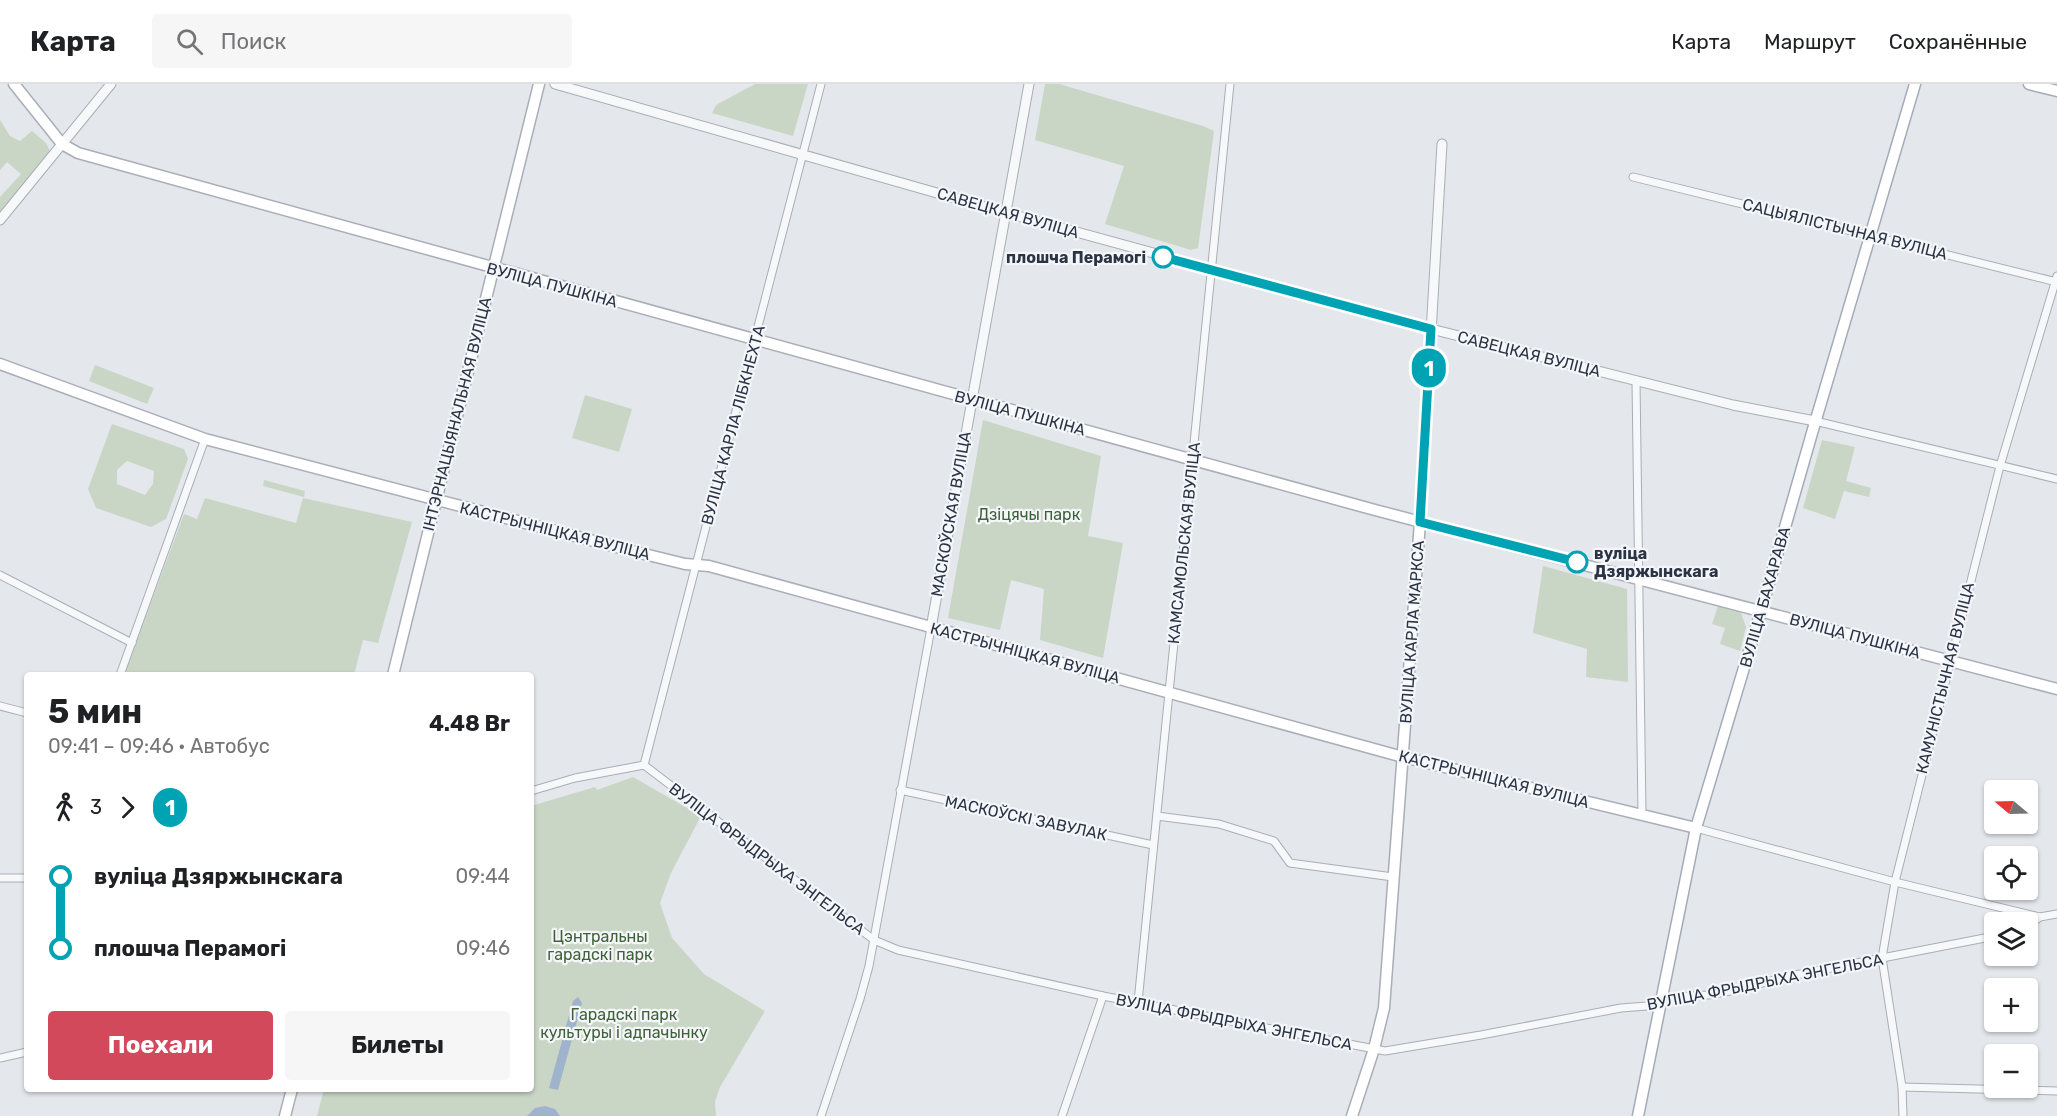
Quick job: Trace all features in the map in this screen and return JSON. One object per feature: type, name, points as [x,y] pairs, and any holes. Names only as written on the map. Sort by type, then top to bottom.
[{"type":"main road","name":"ВУЛІЦА ПУШКІНА","points":[[14,84],[62,144],[78,153],[754,341],[1420,522],[2057,688]]},
{"type":"main road","name":"ІНТЭРНАЦЫЯНАЛЬНАЯ ВУЛІЦА","points":[[394,672],[539,84]]},
{"type":"main road","name":"ВУЛІЦА БАХАРАВА","points":[[1638,1116],[1663,1000],[1695,828],[1915,84]]},
{"type":"main road","points":[[2029,84],[2057,91]]},
{"type":"main road","name":"КАСТРЫЧНІЦКАЯ ВУЛІЦА","points":[[0,364],[205,439],[435,501],[685,564],[709,566],[1403,757],[1695,828]]},
{"type":"main road","name":"ВУЛІЦА КАРЛА МАРКСА","points":[[1352,1116],[1374,1049],[1384,1008],[1420,522]]},
{"type":"main road","points":[[285,1116],[291,1092]]},
{"type":"street","points":[[0,220],[111,84]]},
{"type":"street","name":"САВЕЦКАЯ ВУЛІЦА","points":[[555,84],[1213,271],[1431,329],[1733,405],[1815,421],[2057,479]]},
{"type":"street","name":"ВУЛІЦА КАРЛА ЛІБКНЕХТА","points":[[644,765],[821,84]]},
{"type":"street","name":"МАСКОЎСКАЯ ВУЛІЦА","points":[[821,1116],[860,999],[874,940],[1029,84]]},
{"type":"street","name":"КАМСАМОЛЬСКАЯ ВУЛІЦА","points":[[1138,1002],[1230,84]]},
{"type":"street","name":"ВУЛІЦА КАРЛА МАРКСА","points":[[1420,522],[1442,144]]},
{"type":"street","name":"САЦЫЯЛІСТЫЧНАЯ ВУЛІЦА","points":[[1633,177],[2056,280]]},
{"type":"street","name":"КАМУНІСТЫЧНАЯ ВУЛІЦА","points":[[1903,1116],[1902,1087],[1882,958],[1895,882],[1949,660],[2000,466],[2056,280]]},
{"type":"street","points":[[1636,381],[1642,814]]},
{"type":"street","points":[[121,672],[205,439]]},
{"type":"street","points":[[0,575],[132,643]]},
{"type":"street","points":[[0,706],[24,712]]},
{"type":"street","points":[[534,790],[575,778],[644,765]]},
{"type":"street","name":"ВУЛІЦА ФРЫДРЫХА ЭНГЕЛЬСА","points":[[644,765],[874,940],[898,950],[1103,996],[1385,1051],[1621,1008],[1647,1006],[1663,1000],[1730,991],[1795,975],[1984,938]]},
{"type":"street","name":"МАСКОЎСКІ ЗАВУЛАК","points":[[900,790],[1154,845]]},
{"type":"street","points":[[1157,816],[1219,824],[1274,841],[1290,863],[1393,877]]},
{"type":"street","name":"КАСТРЫЧНІЦКАЯ ВУЛІЦА","points":[[1695,828],[1895,882],[2040,917],[2057,914]]},
{"type":"street","points":[[0,878],[24,878]]},
{"type":"street","points":[[1062,1116],[1103,996]]},
{"type":"street","points":[[0,1058],[24,1053]]},
{"type":"street","points":[[1902,1087],[2057,1091]]},
{"type":"green space","points":[[755,84],[808,84],[793,136],[712,113],[716,105]]},
{"type":"green space","points":[[1045,84],[1059,84],[1214,131],[1198,248],[1191,250],[1105,224],[1124,166],[1035,140]]},
{"type":"green space","points":[[0,120],[10,136],[20,141],[32,131],[46,143],[52,155],[0,220],[0,197],[21,174],[7,162],[0,170]]},
{"type":"green space","points":[[95,365],[154,388],[147,404],[89,381]]},
{"type":"green space","points":[[585,395],[632,409],[619,452],[572,438]]},
{"type":"green space","name":"Дзіцячы парк","points":[[983,420],[1101,456],[1088,536],[1123,543],[1103,658],[1040,640],[1044,589],[1011,580],[1000,630],[948,618]]},
{"type":"green space","points":[[112,424],[184,449],[188,459],[166,519],[151,527],[96,508],[88,489]],"holes":[[[127,461],[154,471],[153,484],[145,495],[117,484],[117,470]]]},
{"type":"green space","points":[[1822,440],[1855,447],[1846,481],[1871,488],[1869,497],[1844,491],[1835,519],[1803,508]]},
{"type":"green space","points":[[264,480],[305,491],[304,497],[263,486]]},
{"type":"green space","points":[[205,498],[296,523],[303,498],[412,522],[378,643],[363,640],[355,672],[125,672],[184,514],[197,519]]},
{"type":"green space","points":[[1543,566],[1627,589],[1628,682],[1586,677],[1587,649],[1533,633]]},
{"type":"green space","points":[[1718,606],[1741,613],[1746,627],[1740,651],[1720,644],[1725,628],[1712,624]]},
{"type":"green space","name":"Цэнтральны гарадскі парк","points":[[633,777],[701,816],[671,873],[660,903],[672,938],[704,974],[765,1011],[720,1087],[715,1102],[716,1116],[317,1116],[323,1092],[534,1092],[534,805],[595,787],[597,790]]},
{"type":"water","points":[[578,997],[582,1003],[558,1090],[549,1088],[573,1001]]},
{"type":"water","points":[[545,1106],[555,1109],[560,1116],[527,1116],[535,1108]]},
{"type":"bus line","name":"1","points":[[1163,257],[1431,329],[1420,522],[1577,562]]},
{"type":"place","name":"плошча Перамогі","points":[[1163,257]]},
{"type":"place","name":"вуліца Дзяржынскага","points":[[1577,562]]},
{"type":"park label","name":"Гарадскі парк культуры і адпачынку","points":[[624,1023]]}]
